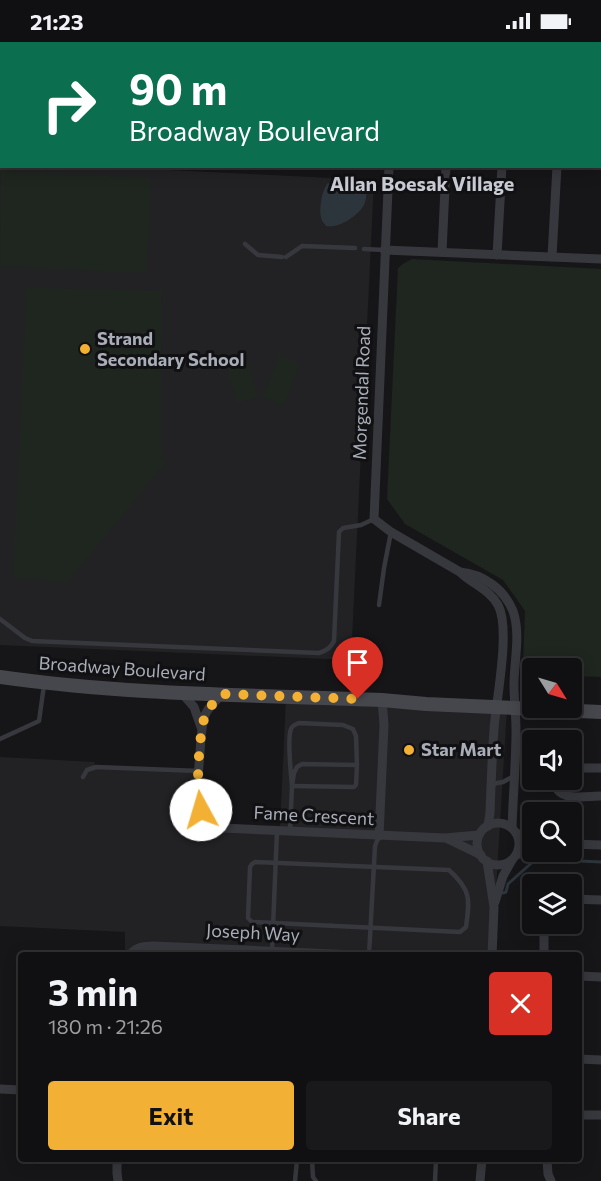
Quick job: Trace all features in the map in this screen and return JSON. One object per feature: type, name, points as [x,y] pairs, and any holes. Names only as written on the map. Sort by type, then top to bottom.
[{"type":"main road","name":"Broadway Boulevard","points":[[0,677],[110,689],[601,712]]},
{"type":"street","name":"Morgendal Road","points":[[374,519],[389,168]]},
{"type":"street","points":[[442,252],[446,168]]},
{"type":"street","points":[[497,255],[502,168]]},
{"type":"street","points":[[552,257],[557,168]]},
{"type":"street","points":[[384,250],[601,259]]},
{"type":"street","points":[[374,519],[391,532],[460,572],[487,591],[498,605],[503,625],[488,826]]},
{"type":"street","points":[[460,572],[471,573],[492,584],[507,600],[513,612],[516,630],[514,830],[519,849],[503,876],[494,907],[492,952]]},
{"type":"street","name":"Fame Crescent","points":[[181,692],[194,707],[201,727]]},
{"type":"street","name":"Fame Crescent","points":[[223,694],[209,707],[201,727],[199,806],[205,818],[212,825],[222,828],[379,836],[445,838],[479,835]]},
{"type":"street","points":[[379,836],[384,725],[381,700]]},
{"type":"street","points":[[582,768],[601,768]]},
{"type":"street","points":[[555,790],[555,794],[566,796],[601,796]]},
{"type":"street","points":[[494,907],[484,858],[477,845],[479,835],[488,826],[500,823],[522,834]]},
{"type":"street","name":"Fame Crescent","points":[[445,838],[484,858]]},
{"type":"street","points":[[582,844],[601,845]]},
{"type":"street","points":[[484,858],[492,864],[502,864],[522,853]]},
{"type":"street","points":[[582,899],[601,900]]},
{"type":"street","points":[[544,934],[544,952]]},
{"type":"street","name":"Joseph Way","points":[[132,952],[143,946],[179,951],[296,952]]},
{"type":"street","points":[[582,976],[601,977]]},
{"type":"street","points":[[582,1059],[601,1060]]},
{"type":"street","points":[[0,1089],[18,1090]]},
{"type":"street","points":[[582,1115],[601,1115]]},
{"type":"street","points":[[117,1162],[118,1181]]},
{"type":"street","points":[[480,1181],[482,1162]]},
{"type":"street","points":[[547,1162],[551,1181]]},
{"type":"lane","points":[[245,244],[258,255],[284,257],[302,246],[355,248]]},
{"type":"lane","points":[[364,249],[384,250]]},
{"type":"lane","points":[[0,619],[32,641],[319,653],[329,648],[334,641],[339,532],[344,528],[361,525],[374,519]]},
{"type":"lane","points":[[379,605],[391,532]]},
{"type":"lane","points":[[0,739],[39,721],[45,683]]},
{"type":"lane","points":[[290,831],[291,729],[296,724],[343,725],[353,729],[356,736],[356,785],[352,788],[292,786]]},
{"type":"lane","points":[[292,786],[296,769],[302,764],[357,765]]},
{"type":"lane","points":[[83,777],[87,770],[96,767],[199,771]]},
{"type":"lane","points":[[491,784],[503,782],[514,776]]},
{"type":"lane","points":[[272,951],[277,831]]},
{"type":"lane","points":[[369,952],[375,846],[379,836]]},
{"type":"lane","points":[[255,862],[276,863],[449,870],[466,890],[468,897],[466,925],[462,931],[252,922],[248,918],[250,867],[255,862]]},
{"type":"lane","points":[[295,1181],[297,1162]]},
{"type":"lane","points":[[312,1162],[313,1177],[316,1181]]},
{"type":"lane","points":[[435,1181],[436,1162]]},
{"type":"shaded area","name":"Strand Secondary School","points":[[0,168],[127,168],[374,180],[351,660],[0,645]]},
{"type":"shaded area","points":[[1,171],[151,178],[147,273],[0,266]]},
{"type":"shaded area","points":[[328,183],[341,187],[360,187],[367,191],[364,205],[357,213],[336,226],[326,226],[320,213],[323,194]]},
{"type":"shaded area","points":[[412,259],[601,269],[601,677],[582,676],[582,658],[523,658],[525,611],[503,580],[405,524],[387,499],[398,268]]},
{"type":"shaded area","points":[[27,288],[161,291],[162,460],[167,461],[68,582],[13,577]]},
{"type":"shaded area","points":[[246,355],[258,397],[237,403],[225,361]]},
{"type":"shaded area","points":[[279,356],[300,364],[284,405],[263,397]]},
{"type":"shaded area","points":[[286,697],[507,708],[492,952],[125,952],[125,932],[0,926],[0,757],[95,762],[94,766],[197,770],[198,794],[212,825],[280,830]]},
{"type":"waterway","points":[[503,893],[506,892],[508,884],[536,859],[601,862]]},
{"type":"place","name":"Strand Secondary School","points":[[85,349]]},
{"type":"place","name":"Star Mart","points":[[409,750]]},
{"type":"district","name":"Allan Boesak Village","points":[[422,184]]},
{"type":"route","points":[[201,810],[198,801],[201,727],[209,707],[223,694],[358,699]]}]
